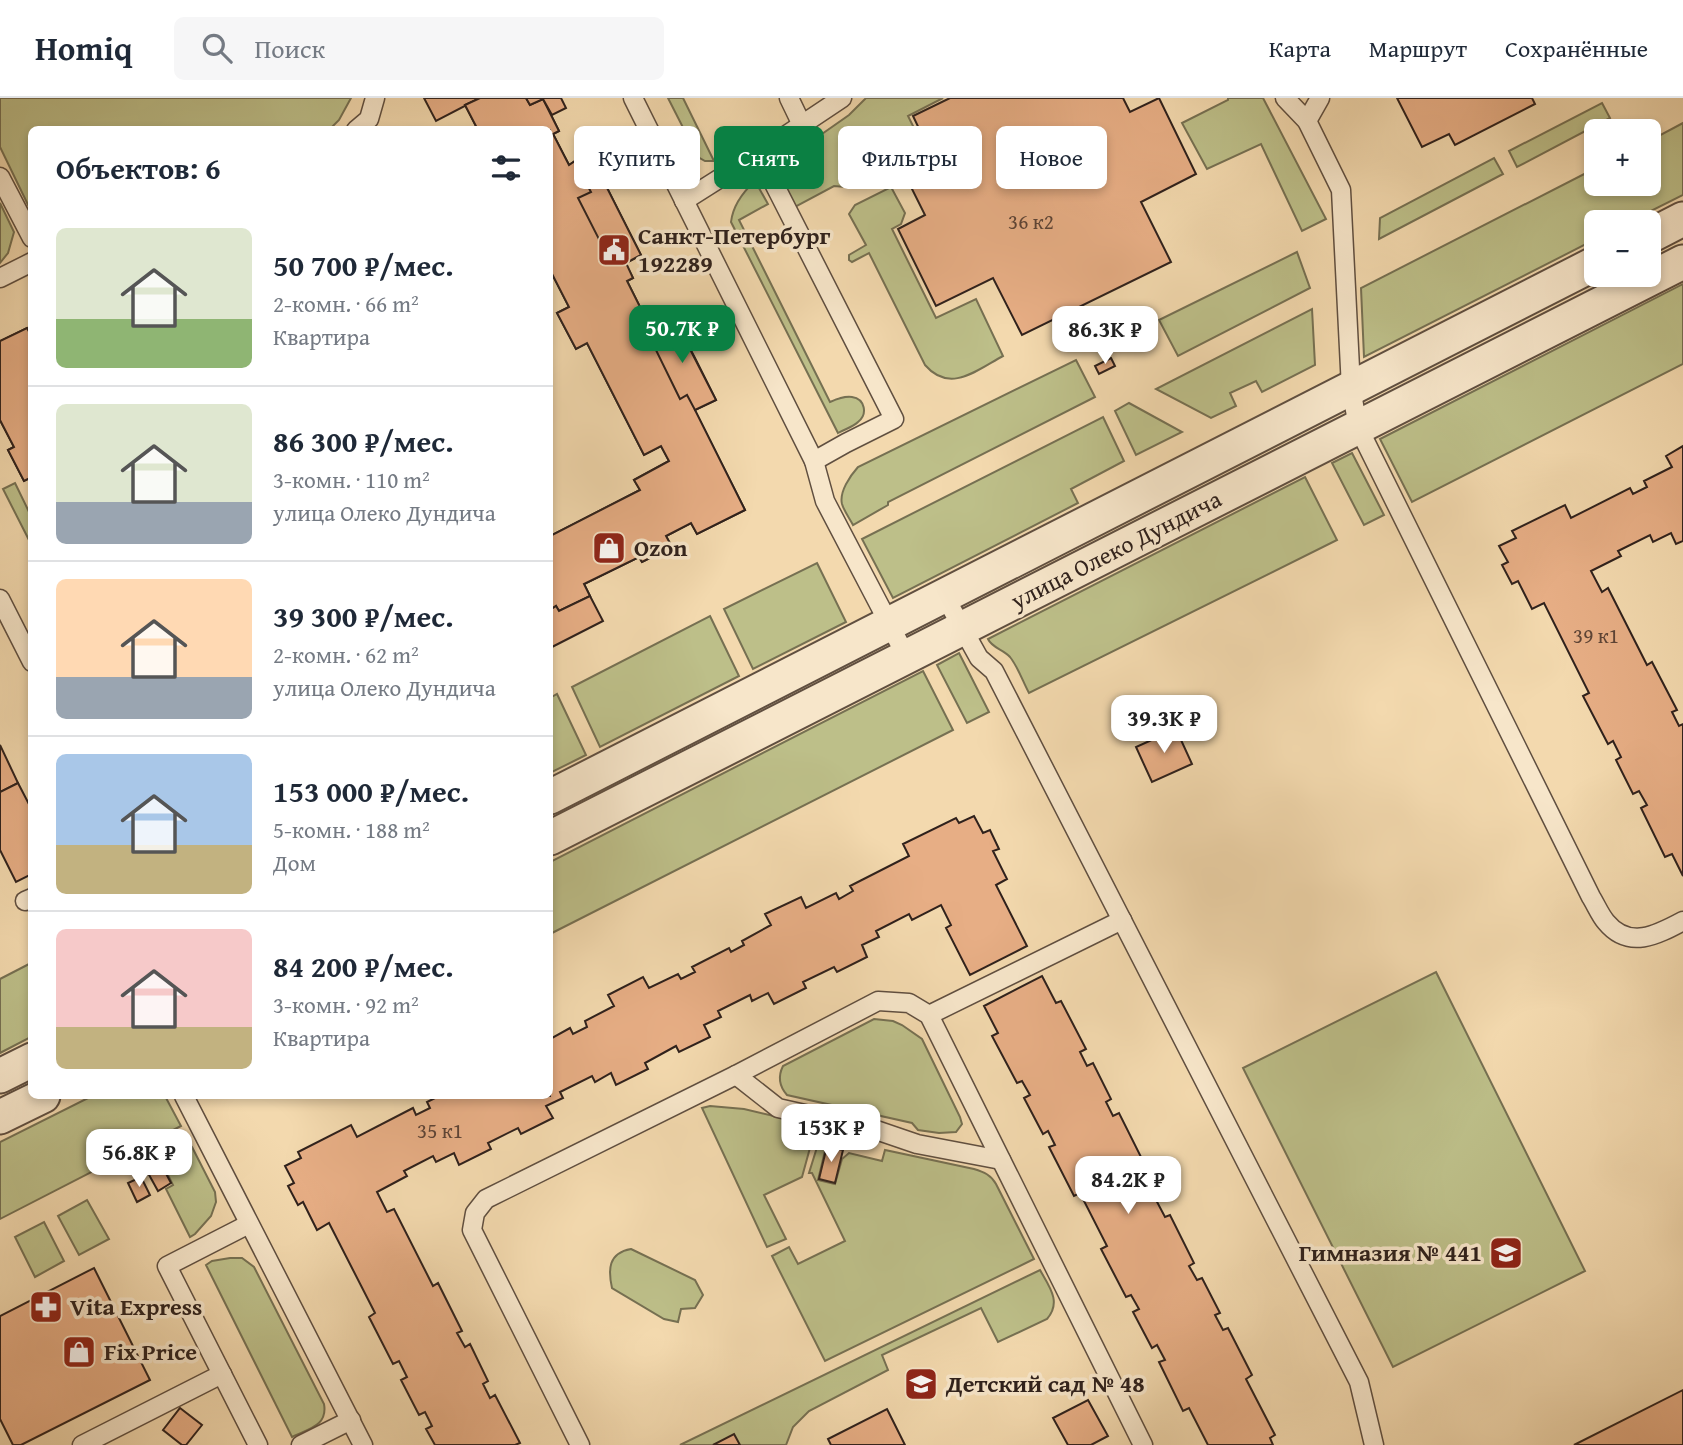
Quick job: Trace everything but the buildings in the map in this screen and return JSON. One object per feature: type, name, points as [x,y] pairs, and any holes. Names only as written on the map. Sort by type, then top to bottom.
[{"type":"street","points":[[1661,230],[1683,219]]},
{"type":"street","name":"улица Олеко Дундича","points":[[553,836],[1683,262]]},
{"type":"street","name":"улица Олеко Дундича","points":[[553,795],[1584,269]]},
{"type":"street","points":[[0,1076],[28,1062]]},
{"type":"street","points":[[0,1117],[37,1099]]},
{"type":"lane","points":[[369,126],[375,98]]},
{"type":"lane","points":[[633,98],[814,461],[825,501],[906,656]]},
{"type":"lane","points":[[789,98],[802,125],[842,98]]},
{"type":"lane","points":[[1285,98],[1307,121],[1341,190],[1351,388],[1358,427],[1605,921],[1618,933],[1636,938],[1657,935],[1683,921]]},
{"type":"lane","points":[[1307,121],[1320,98]]},
{"type":"lane","points":[[0,177],[28,230]]},
{"type":"lane","points":[[684,201],[714,182]]},
{"type":"lane","points":[[777,189],[894,419],[814,461]]},
{"type":"lane","points":[[0,278],[28,264]]},
{"type":"lane","points":[[944,595],[979,658],[994,671],[1359,1382],[1374,1445]]},
{"type":"lane","points":[[0,601],[28,654]]},
{"type":"lane","points":[[929,1015],[1122,920]]},
{"type":"lane","points":[[580,1445],[472,1230],[475,1213],[486,1199],[878,1001],[909,1003],[929,1015],[1143,1445]]},
{"type":"lane","points":[[736,1075],[778,1108],[876,1130],[917,1144],[1001,1160]]},
{"type":"lane","points":[[186,1099],[363,1445]]},
{"type":"lane","points":[[249,1224],[167,1266],[258,1445]]},
{"type":"lane","points":[[82,1445],[222,1374]]},
{"type":"lane","points":[[301,1445],[351,1420]]},
{"type":"green space","points":[[0,98],[351,98],[333,126],[28,126],[28,205],[0,147]]},
{"type":"green space","points":[[668,98],[683,98],[697,126],[682,126]]},
{"type":"green space","points":[[866,98],[943,98],[908,116],[913,126],[838,126],[838,186],[795,207],[786,189],[824,189],[824,133],[849,115]]},
{"type":"green space","points":[[1228,98],[1263,98],[1326,219],[1302,231],[1261,144],[1207,169],[1182,123]]},
{"type":"green space","points":[[1602,103],[1610,118],[1584,119],[1584,132],[1517,167],[1509,151]]},
{"type":"green space","points":[[1683,123],[1683,195],[1653,210],[1584,210],[1584,245],[1364,357],[1361,288],[1584,174],[1584,196],[1661,196],[1661,135]]},
{"type":"green space","points":[[700,133],[714,161],[700,158]]},
{"type":"green space","points":[[1494,158],[1503,174],[1379,239],[1380,218]]},
{"type":"green space","points":[[760,189],[768,204],[739,220],[830,402],[852,397],[864,407],[858,422],[838,433],[731,222],[739,199],[746,190]]},
{"type":"green space","points":[[892,189],[905,213],[901,224],[892,229],[936,318],[976,299],[1003,356],[973,373],[954,379],[934,374],[925,365],[869,253],[852,262],[849,260],[849,255],[866,245],[849,214],[855,205]]},
{"type":"green space","points":[[0,203],[14,232],[8,253],[0,263]]},
{"type":"green space","points":[[1297,252],[1310,288],[1178,356],[1159,320]]},
{"type":"green space","points":[[1683,284],[1683,364],[1412,502],[1380,439]]},
{"type":"green space","points":[[1312,309],[1315,365],[1262,392],[1256,381],[1230,393],[1236,406],[1211,418],[1156,389]]},
{"type":"green space","points":[[1076,360],[1095,397],[888,502],[888,505],[853,525],[841,499],[846,484],[858,467]]},
{"type":"green space","points":[[1129,403],[1182,432],[1136,455],[1115,411]]},
{"type":"green space","points":[[1103,417],[1124,461],[1071,489],[1078,503],[893,598],[862,539]]},
{"type":"green space","points":[[1352,453],[1384,515],[1364,525],[1332,463]]},
{"type":"green space","points":[[1305,477],[1337,540],[1029,693],[1010,657],[988,639]]},
{"type":"green space","points":[[15,483],[28,510],[28,538],[3,489]]},
{"type":"green space","points":[[817,563],[846,622],[753,669],[724,609]]},
{"type":"green space","points":[[710,616],[739,676],[600,747],[572,687]]},
{"type":"green space","points":[[959,653],[989,712],[967,723],[937,665]]},
{"type":"green space","points":[[923,671],[953,730],[553,932],[553,860]]},
{"type":"green space","points":[[557,694],[586,755],[553,772],[553,696]]},
{"type":"green space","points":[[28,965],[28,1039],[0,1053],[0,979]]},
{"type":"green space","points":[[1436,972],[1585,1271],[1393,1367],[1243,1068]]},
{"type":"green space","points":[[874,1019],[893,1021],[922,1039],[960,1117],[962,1124],[956,1132],[918,1130],[912,1123],[787,1095],[784,1092],[780,1081],[783,1066]]},
{"type":"green space","points":[[86,1099],[167,1099],[181,1126],[0,1219],[0,1142]]},
{"type":"green space","points":[[710,1106],[744,1109],[816,1126],[802,1177],[764,1195],[786,1239],[767,1247],[702,1108]]},
{"type":"green space","points":[[823,1128],[830,1130],[818,1180],[835,1184],[842,1159],[849,1153],[882,1161],[885,1150],[987,1174],[996,1184],[1034,1259],[825,1361],[772,1256],[789,1247],[798,1264],[845,1241],[812,1173],[809,1173]]},
{"type":"green space","points":[[192,1147],[215,1192],[216,1202],[211,1216],[190,1237],[166,1189],[173,1185],[162,1163]]},
{"type":"green space","points":[[87,1200],[109,1239],[79,1255],[58,1216]]},
{"type":"green space","points":[[44,1222],[64,1261],[35,1277],[15,1237]]},
{"type":"green space","points":[[631,1249],[695,1280],[703,1295],[695,1308],[681,1309],[678,1322],[664,1319],[612,1288],[611,1263],[618,1254]]},
{"type":"green space","points":[[242,1258],[254,1267],[324,1404],[320,1422],[292,1437],[206,1265],[212,1261]]},
{"type":"green space","points":[[1040,1270],[1054,1300],[1047,1319],[998,1342],[981,1308],[882,1355],[888,1370],[809,1411],[793,1427],[786,1445],[680,1445]]},
{"type":"place","name":"Санкт-Петербург 192289","points":[[614,250]]},
{"type":"place","name":"Ozon","points":[[609,548]]},
{"type":"place","name":"Гимназия № 441","points":[[1506,1253]]},
{"type":"place","name":"Vita Express","points":[[46,1307]]},
{"type":"place","name":"Fix Price","points":[[79,1352]]},
{"type":"place","name":"Детский сад № 48","points":[[921,1384]]}]
